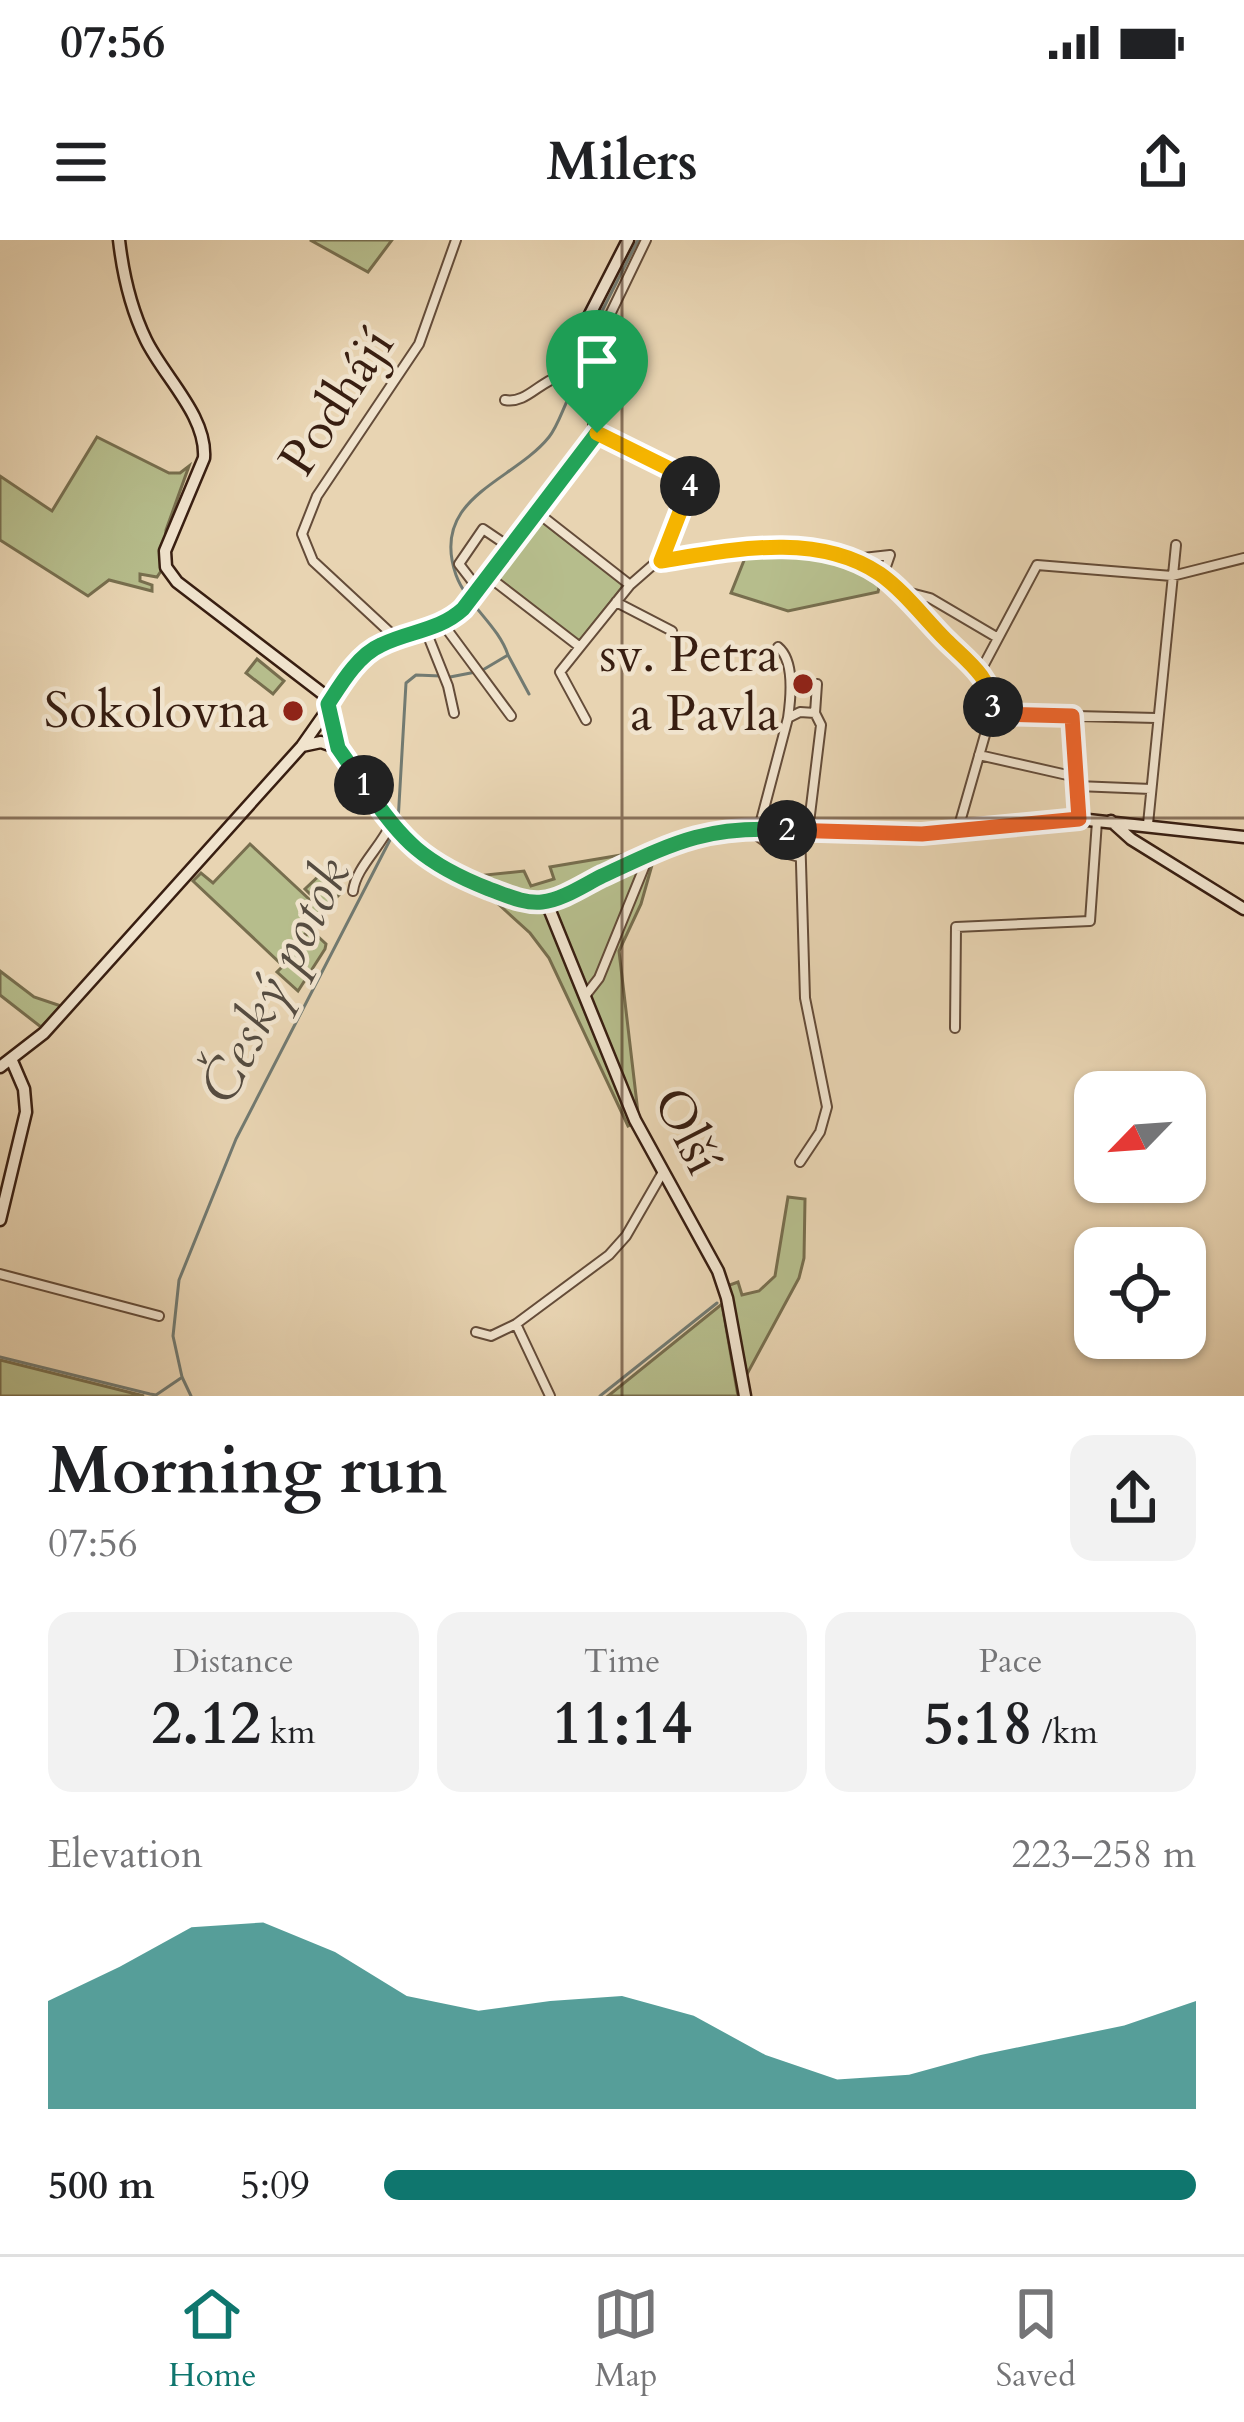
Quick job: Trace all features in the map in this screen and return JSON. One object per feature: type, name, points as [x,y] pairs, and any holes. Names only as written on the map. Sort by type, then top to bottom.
[{"type":"street","points":[[119,240],[128,291],[142,332],[200,429],[204,458],[166,548],[168,571],[330,702],[338,748],[395,829],[445,872],[519,900],[546,901],[676,843],[722,829],[900,834],[1097,819],[1244,837]]},
{"type":"street","name":"Podhájí","points":[[397,639],[310,558],[303,530],[317,496],[419,344],[456,240]]},
{"type":"street","points":[[0,1067],[44,1033],[302,746],[366,655],[443,624],[474,595],[538,513],[597,433],[595,419],[562,376],[564,363],[628,240]]},
{"type":"street","points":[[575,394],[646,240]]},
{"type":"street","points":[[505,400],[518,401],[549,379],[562,376]]},
{"type":"street","points":[[597,433],[692,480],[661,561]]},
{"type":"street","points":[[538,513],[630,585]]},
{"type":"street","points":[[474,595],[459,564],[483,529],[511,548]]},
{"type":"street","points":[[1148,824],[1176,545]]},
{"type":"street","points":[[586,720],[560,672],[646,568],[661,561],[762,547],[853,559],[890,555],[883,576]]},
{"type":"street","points":[[980,674],[1037,565],[1172,576],[1241,558]]},
{"type":"street","points":[[853,559],[883,576],[980,674],[992,694],[992,714],[958,830]]},
{"type":"street","points":[[488,578],[580,647]]},
{"type":"street","points":[[897,591],[930,598],[998,638]]},
{"type":"street","points":[[616,602],[672,632]]},
{"type":"street","points":[[443,624],[511,716]]},
{"type":"street","points":[[426,631],[454,713]]},
{"type":"street","points":[[778,647],[787,659],[791,697],[753,828],[755,838],[800,857]]},
{"type":"street","points":[[800,1162],[820,1132],[826,1107],[805,998],[800,857],[821,724],[815,713],[817,684]]},
{"type":"street","points":[[788,718],[800,712],[815,713]]},
{"type":"street","points":[[992,714],[1156,718]]},
{"type":"street","points":[[1072,716],[1079,819]]},
{"type":"street","points":[[302,746],[321,742],[338,748]]},
{"type":"street","points":[[980,755],[1077,781],[1151,789]]},
{"type":"street","points":[[955,1028],[956,926],[1090,921],[1097,819]]},
{"type":"street","points":[[1111,821],[1131,839],[1244,909]]},
{"type":"street","points":[[353,891],[358,870],[395,829]]},
{"type":"street","points":[[585,996],[598,978],[645,865]]},
{"type":"street","name":"Olší","points":[[546,901],[638,1127],[718,1271],[745,1396]]},
{"type":"street","points":[[0,1220],[26,1105],[12,1060]]},
{"type":"street","points":[[476,1332],[491,1336],[517,1324],[617,1247],[663,1172]]},
{"type":"street","points":[[0,1274],[159,1316]]},
{"type":"street","points":[[517,1324],[550,1396]]},
{"type":"green space","points":[[310,240],[392,240],[368,272]]},
{"type":"green space","points":[[97,437],[169,473],[180,473],[189,466],[166,530],[163,568],[157,577],[140,574],[140,581],[152,585],[152,591],[109,580],[88,596],[0,540],[0,476],[52,511]]},
{"type":"green space","points":[[540,520],[624,585],[579,642],[496,577]]},
{"type":"green space","points":[[747,553],[845,564],[880,583],[878,592],[788,611],[731,593]]},
{"type":"green space","points":[[257,659],[284,681],[273,694],[246,673]]},
{"type":"green space","points":[[250,844],[324,913],[279,962],[193,881],[201,873],[213,883]]},
{"type":"green space","points":[[650,845],[654,858],[641,904],[619,951],[639,1121],[628,1126],[549,958],[530,933],[484,891],[485,875],[524,871],[531,886],[554,879],[550,867],[627,854]]},
{"type":"green space","points":[[324,871],[342,892],[325,909],[305,889]]},
{"type":"green space","points":[[311,930],[326,944],[325,949],[298,991],[277,972]]},
{"type":"green space","points":[[0,971],[34,997],[61,1006],[41,1027],[0,995]]},
{"type":"green space","points":[[788,1197],[805,1199],[804,1258],[799,1278],[746,1376],[727,1286],[738,1282],[742,1295],[759,1291],[775,1276]]},
{"type":"green space","points":[[722,1304],[738,1396],[608,1396]]},
{"type":"green space","points":[[0,1360],[144,1396],[0,1396]]},
{"type":"waterway","name":"Český potok","points":[[574,386],[594,327],[638,240]]},
{"type":"waterway","name":"Český potok","points":[[450,677],[481,671],[508,655],[456,575],[451,549],[454,527],[479,494],[549,437],[570,395]]},
{"type":"waterway","points":[[508,655],[529,694]]},
{"type":"waterway","name":"Český potok","points":[[398,822],[406,683],[416,675],[441,676]]},
{"type":"waterway","name":"Český potok","points":[[191,1396],[173,1336],[179,1280],[236,1139],[392,836]]},
{"type":"waterway","points":[[600,1396],[717,1303]]},
{"type":"waterway","points":[[0,1357],[156,1395],[181,1378]]},
{"type":"place","name":"sv. Petra a Pavla","points":[[803,684]]},
{"type":"place","name":"Sokolovna","points":[[293,711]]},
{"type":"route","points":[[597,433],[692,480],[661,561],[762,547],[853,559],[883,576],[980,674],[992,694],[992,714],[1072,716],[1079,819],[922,834],[722,829],[663,848],[541,902],[519,900],[453,875],[413,848],[396,832],[338,748],[328,704],[376,647],[438,627],[463,609],[597,433]]}]
